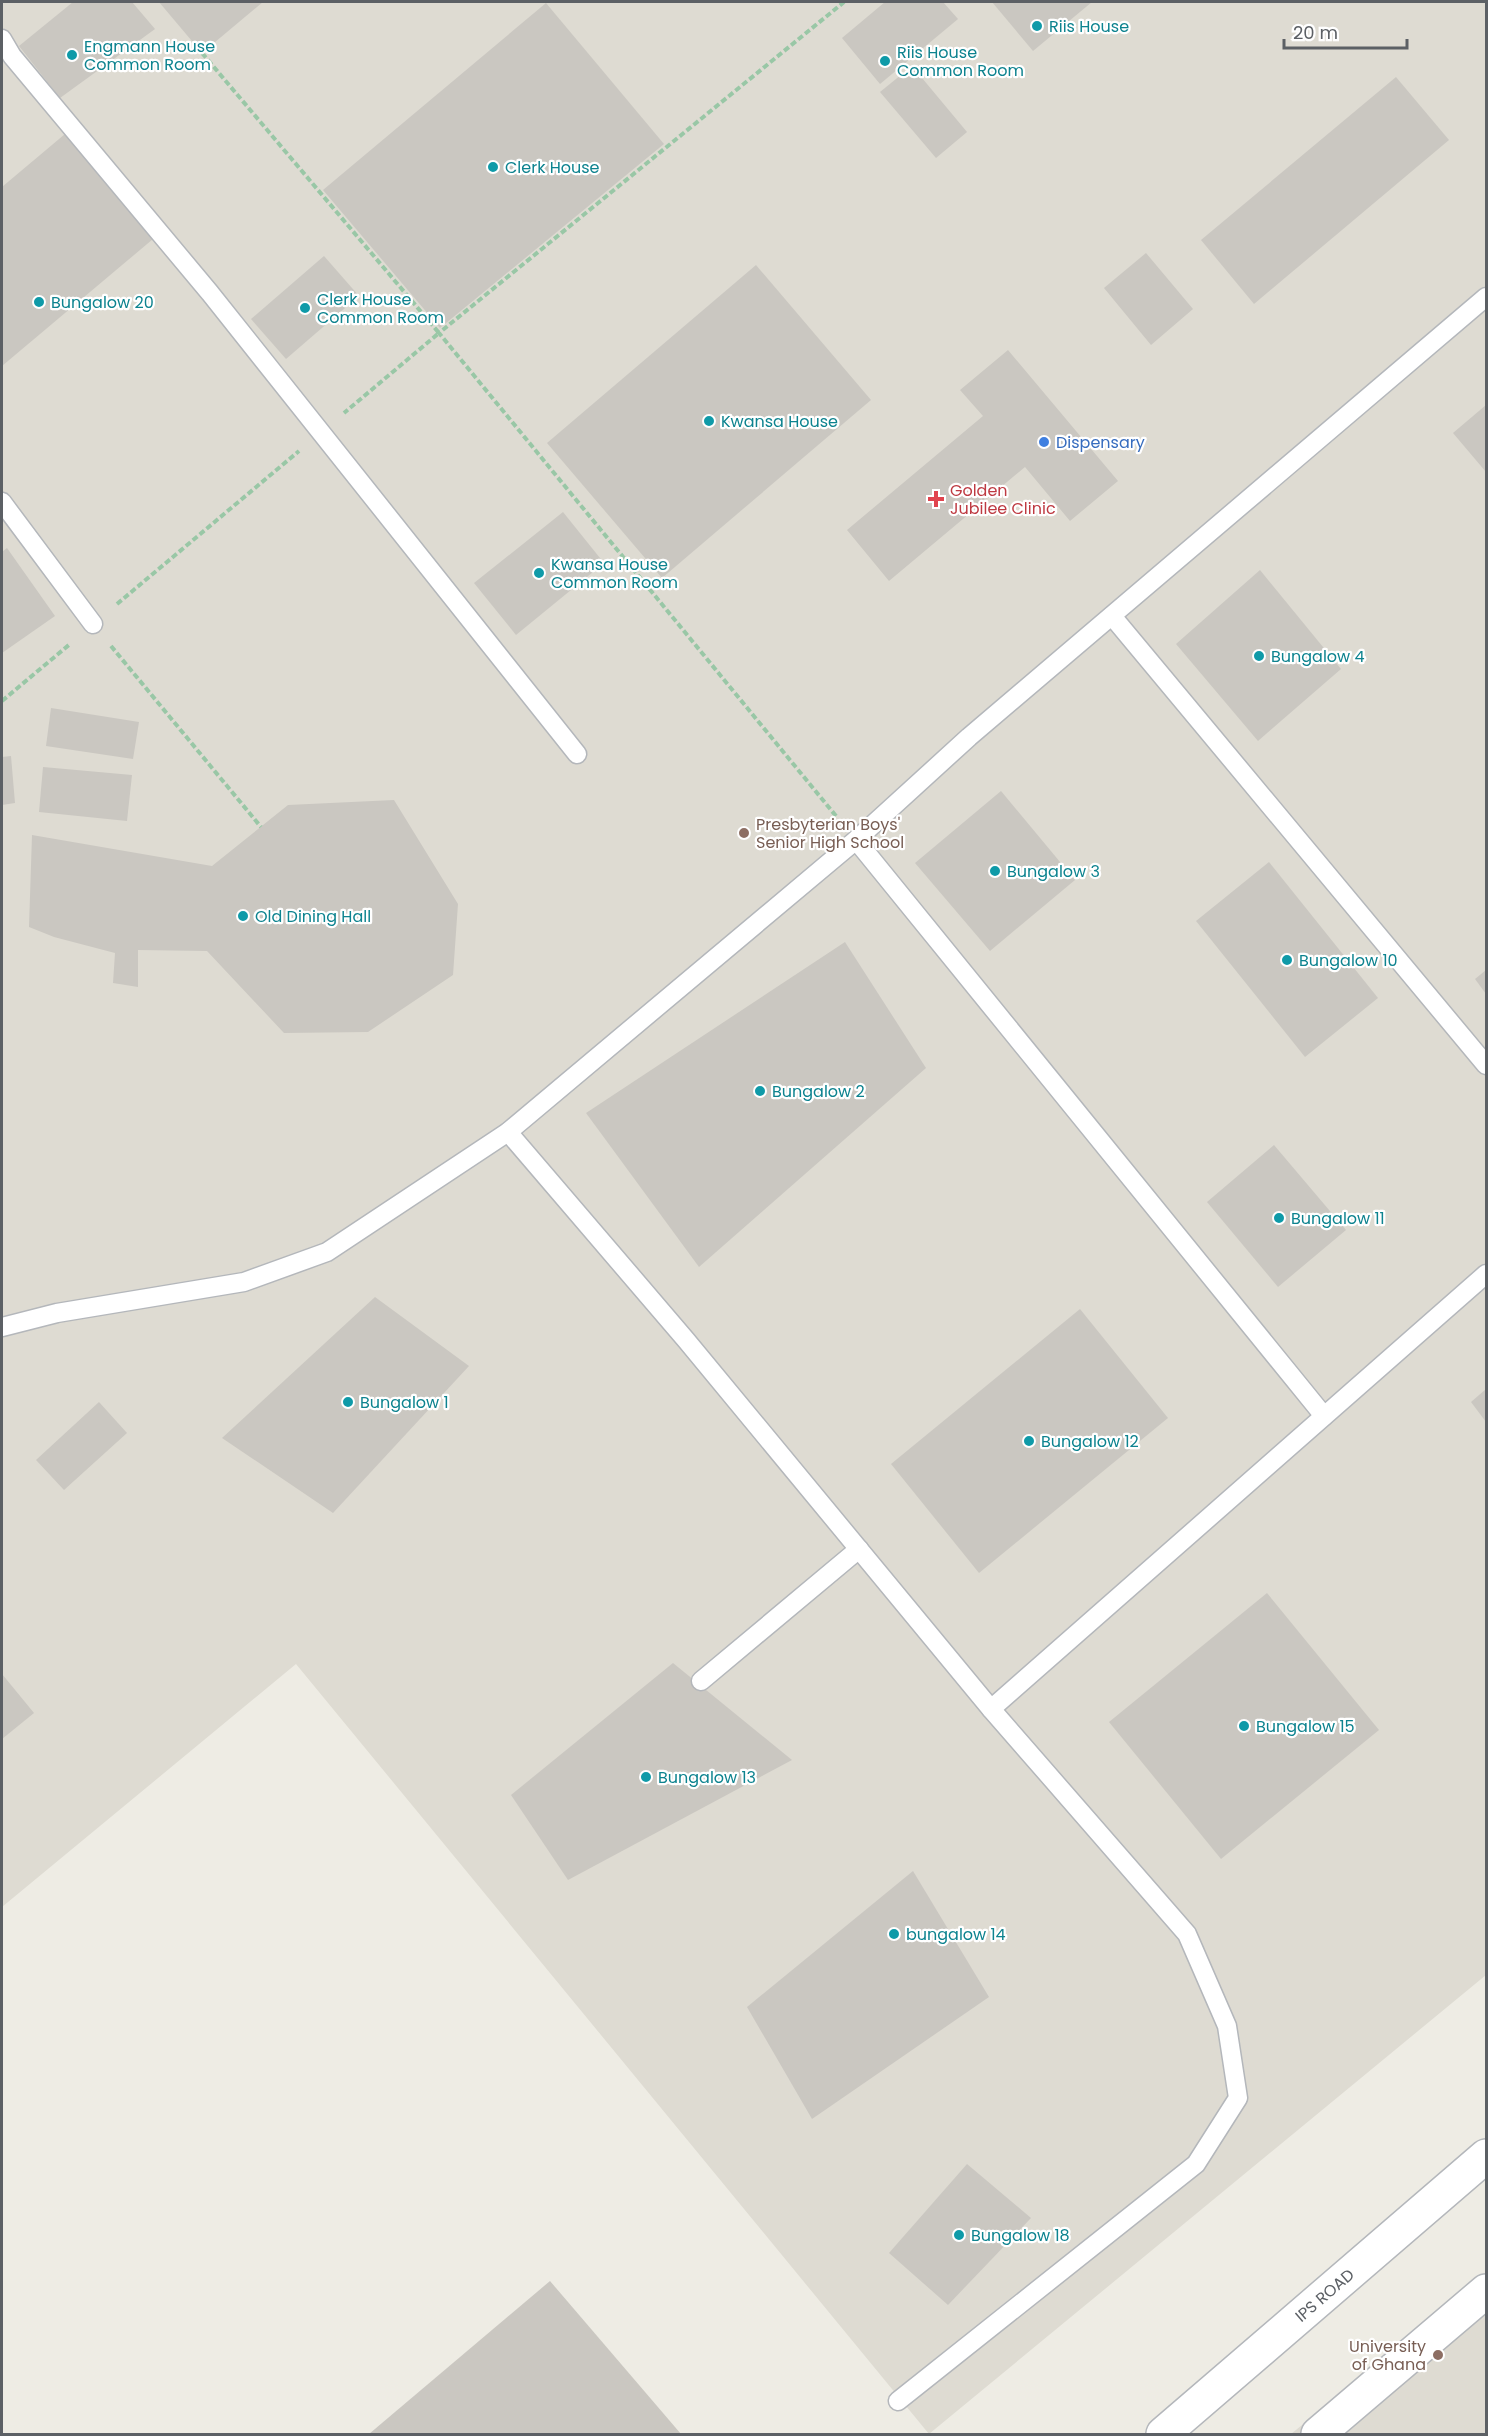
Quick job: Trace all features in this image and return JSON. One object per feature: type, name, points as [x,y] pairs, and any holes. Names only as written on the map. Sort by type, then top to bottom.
[{"type":"street","name":"IPS ROAD","points":[[1163,2434],[1486,2156]]},
{"type":"street","points":[[1318,2434],[1486,2291]]},
{"type":"lane","points":[[2,39],[12,56],[210,292],[577,754]]},
{"type":"lane","points":[[2,1327],[57,1313],[244,1282],[327,1252],[508,1131],[856,840],[969,737],[1486,297]]},
{"type":"lane","points":[[2,502],[93,624]]},
{"type":"lane","points":[[1112,616],[1486,1065]]},
{"type":"lane","points":[[856,840],[1324,1416]]},
{"type":"lane","points":[[508,1131],[686,1340],[991,1708],[1187,1934],[1227,2026],[1238,2097],[1196,2164],[898,2401]]},
{"type":"lane","points":[[991,1708],[1486,1274]]},
{"type":"lane","points":[[701,1682],[859,1549]]},
{"type":"path","points":[[2,701],[440,333],[844,2]]},
{"type":"path","points":[[202,53],[440,333],[856,840]]},
{"type":"path","points":[[93,624],[261,827]]},
{"type":"shaded area","name":"Presbyterian Boys' Senior High School","points":[[2,2],[1486,2],[1486,1975],[929,2434],[296,1664],[2,1907]]},
{"type":"shaded area","name":"University of Ghana","points":[[1486,2276],[1486,2434],[1291,2434]]},
{"type":"building","name":"Engmann House Common Room","points":[[73,2],[132,2],[155,29],[60,98],[19,46]]},
{"type":"building","points":[[159,2],[263,2],[202,53]]},
{"type":"building","name":"Riis House Common Room","points":[[885,2],[943,2],[958,19],[880,84],[842,38]]},
{"type":"building","name":"Riis House","points":[[992,2],[1092,2],[1033,51]]},
{"type":"building","name":"Clerk House","points":[[546,3],[664,144],[440,328],[323,190]]},
{"type":"building","points":[[912,66],[967,132],[936,158],[880,92]]},
{"type":"building","points":[[1396,77],[1449,140],[1254,304],[1201,240]]},
{"type":"building","name":"Bungalow 20","points":[[65,134],[153,239],[2,366],[2,187]]},
{"type":"building","points":[[1146,253],[1193,309],[1151,345],[1104,288]]},
{"type":"building","name":"Clerk House Common Room","points":[[324,256],[359,296],[286,359],[251,319]]},
{"type":"building","name":"Kwansa House","points":[[756,265],[871,400],[662,578],[547,443]]},
{"type":"building","points":[[1008,350],[1118,481],[1070,521],[1025,467],[889,581],[847,530],[983,416],[960,390]]},
{"type":"building","points":[[1486,405],[1486,472],[1453,433]]},
{"type":"building","name":"Kwansa House Common Room","points":[[563,512],[604,563],[516,635],[474,583]]},
{"type":"building","points":[[7,548],[55,616],[2,653],[2,552]]},
{"type":"building","name":"Bungalow 4","points":[[1260,570],[1341,669],[1258,741],[1176,644]]},
{"type":"building","points":[[51,708],[139,722],[133,759],[46,746]]},
{"type":"building","points":[[11,756],[15,803],[2,805],[2,757]]},
{"type":"building","points":[[43,767],[132,775],[127,821],[39,812]]},
{"type":"building","name":"Bungalow 3","points":[[1001,791],[1075,880],[990,951],[915,863]]},
{"type":"building","name":"Old Dining Hall","points":[[394,800],[458,904],[453,975],[368,1032],[284,1033],[207,951],[138,950],[138,987],[113,983],[115,953],[54,937],[29,927],[32,835],[212,866],[288,805]]},
{"type":"building","name":"Bungalow 10","points":[[1269,862],[1378,998],[1305,1057],[1196,921]]},
{"type":"building","name":"Bungalow 2","points":[[845,942],[926,1068],[699,1267],[586,1113]]},
{"type":"building","points":[[1486,970],[1486,994],[1475,979]]},
{"type":"building","name":"Bungalow 11","points":[[1274,1145],[1346,1230],[1278,1287],[1207,1202]]},
{"type":"building","name":"Bungalow 1","points":[[375,1297],[469,1366],[333,1513],[222,1438]]},
{"type":"building","name":"Bungalow 12","points":[[1080,1309],[1168,1418],[979,1573],[891,1464]]},
{"type":"building","points":[[1486,1389],[1486,1422],[1471,1402]]},
{"type":"building","points":[[99,1402],[127,1433],[64,1490],[36,1460]]},
{"type":"building","name":"Bungalow 15","points":[[1267,1593],[1379,1730],[1221,1859],[1109,1722]]},
{"type":"building","name":"Bungalow 13","points":[[673,1663],[792,1760],[568,1880],[511,1795]]},
{"type":"building","points":[[2,1674],[34,1713],[2,1739]]},
{"type":"building","name":"bungalow 14","points":[[913,1871],[989,1997],[812,2119],[747,2007]]},
{"type":"building","name":"Bungalow 18","points":[[967,2164],[1031,2218],[948,2305],[889,2253]]},
{"type":"building","points":[[550,2281],[681,2434],[369,2434]]},
{"type":"place","name":"Riis House","points":[[1037,26]]},
{"type":"place","name":"Engmann House Common Room","points":[[72,55]]},
{"type":"place","name":"Riis House Common Room","points":[[885,61]]},
{"type":"place","name":"Clerk House","points":[[493,167]]},
{"type":"place","name":"Bungalow 20","points":[[39,302]]},
{"type":"place","name":"Clerk House Common Room","points":[[305,308]]},
{"type":"place","name":"Kwansa House","points":[[709,421]]},
{"type":"place","name":"Dispensary","points":[[1044,442]]},
{"type":"place","name":"Golden Jubilee Clinic","points":[[936,499]]},
{"type":"place","name":"Kwansa House Common Room","points":[[539,573]]},
{"type":"place","name":"Bungalow 4","points":[[1259,656]]},
{"type":"place","name":"Presbyterian Boys' Senior High School","points":[[744,833]]},
{"type":"place","name":"Bungalow 3","points":[[995,871]]},
{"type":"place","name":"Old Dining Hall","points":[[243,916]]},
{"type":"place","name":"Bungalow 10","points":[[1287,960]]},
{"type":"place","name":"Bungalow 2","points":[[760,1091]]},
{"type":"place","name":"Bungalow 11","points":[[1279,1218]]},
{"type":"place","name":"Bungalow 1","points":[[348,1402]]},
{"type":"place","name":"Bungalow 12","points":[[1029,1441]]},
{"type":"place","name":"Bungalow 15","points":[[1244,1726]]},
{"type":"place","name":"Bungalow 13","points":[[646,1777]]},
{"type":"place","name":"bungalow 14","points":[[894,1934]]},
{"type":"place","name":"Bungalow 18","points":[[959,2235]]},
{"type":"place","name":"University of Ghana","points":[[1438,2355]]}]
